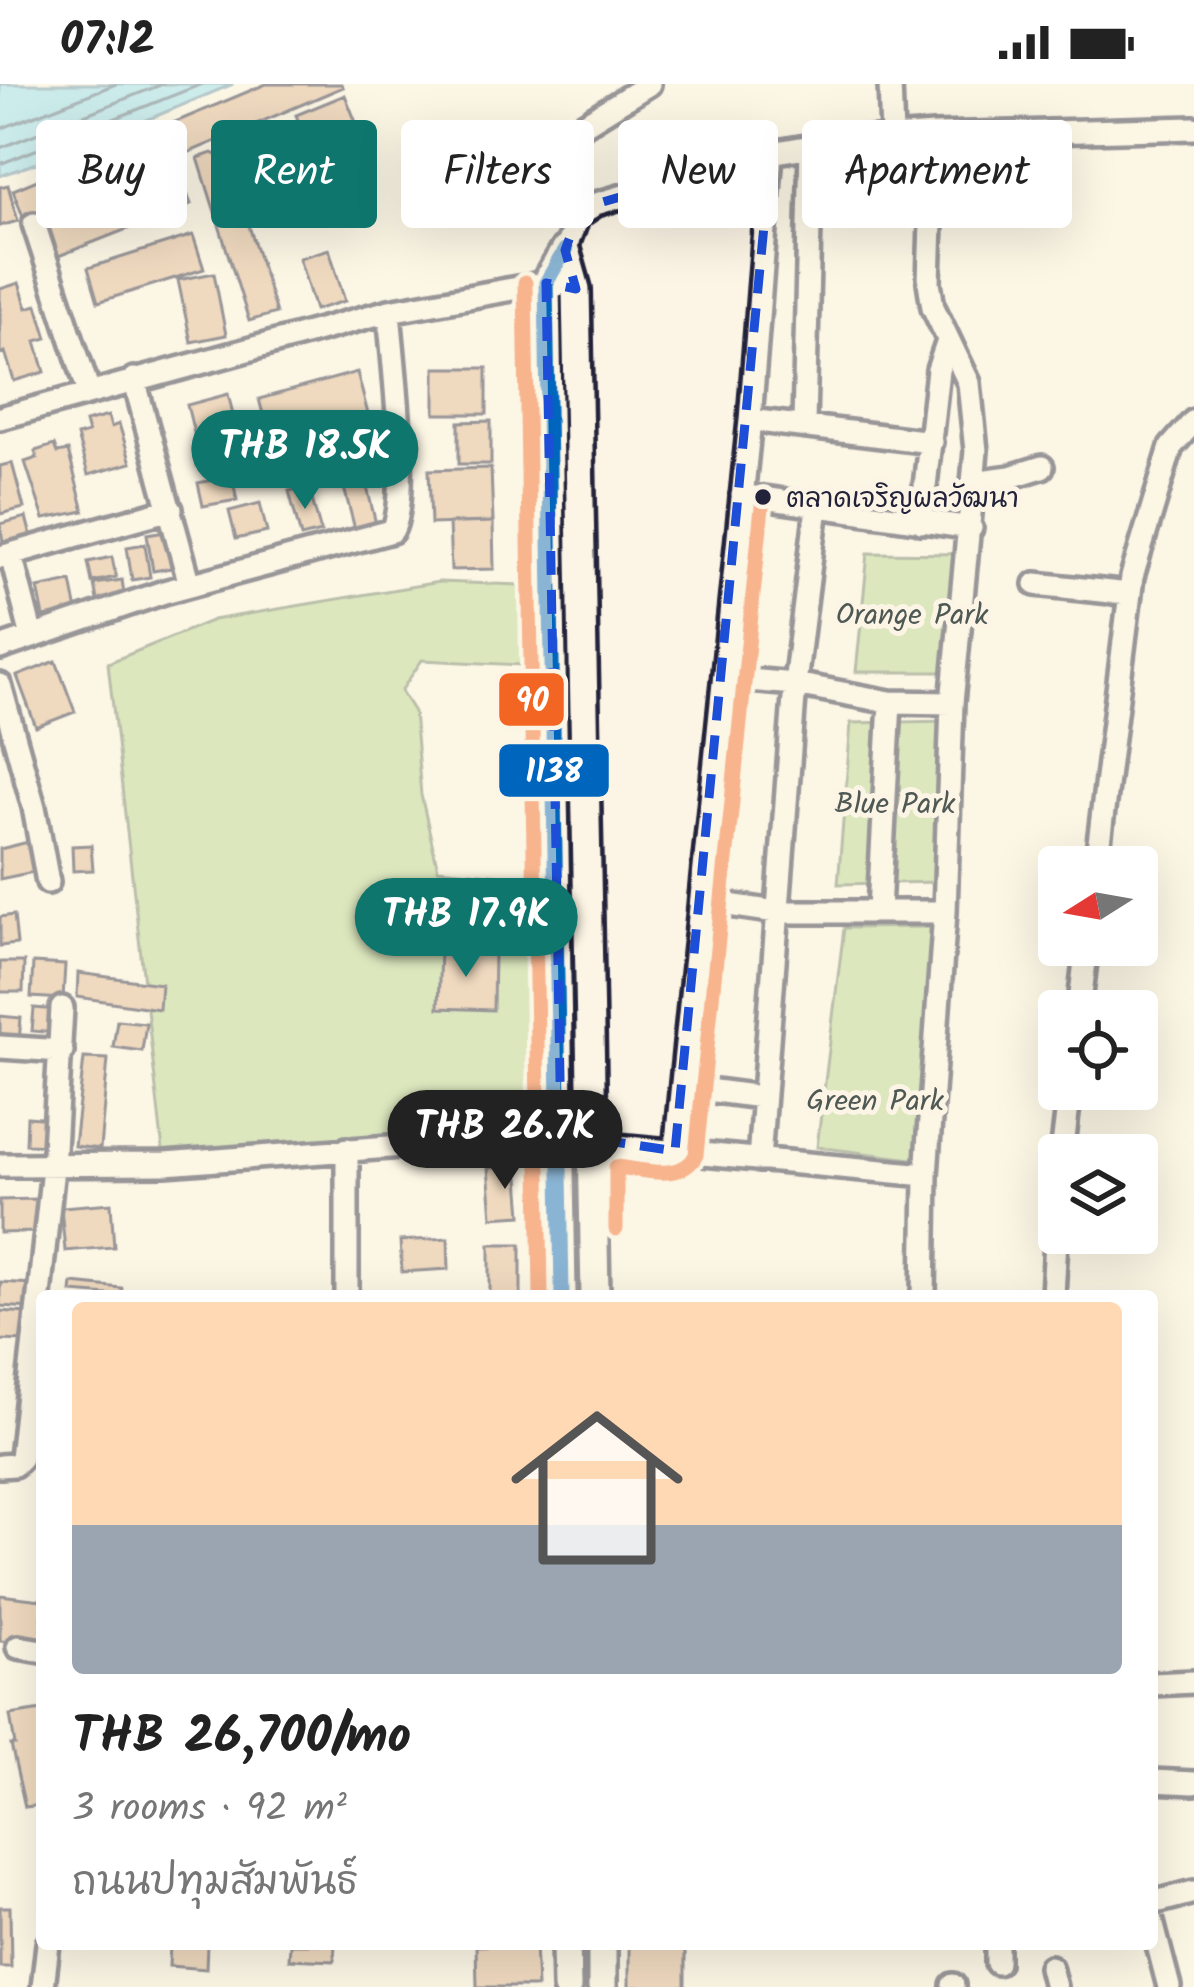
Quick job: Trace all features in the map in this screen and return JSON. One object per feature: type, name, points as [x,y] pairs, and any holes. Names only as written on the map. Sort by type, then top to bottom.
[{"type":"street","points":[[591,120],[650,84]]},
{"type":"street","points":[[890,84],[891,120]]},
{"type":"street","points":[[1072,131],[1194,128]]},
{"type":"street","points":[[34,224],[89,392]]},
{"type":"street","points":[[562,1290],[546,283],[573,228]]},
{"type":"street","points":[[675,1151],[750,420],[765,228]]},
{"type":"street","points":[[804,424],[809,228]]},
{"type":"street","points":[[924,1290],[952,703],[974,482],[972,398],[961,359],[933,307],[931,228]]},
{"type":"street","points":[[565,250],[576,289],[596,1290]]},
{"type":"street","points":[[0,418],[389,311],[546,283],[576,289]]},
{"type":"street","points":[[0,648],[190,585],[388,534],[395,528],[399,460],[389,311]]},
{"type":"street","points":[[920,522],[938,370],[948,341]]},
{"type":"street","points":[[134,379],[190,585]]},
{"type":"street","points":[[750,420],[931,442]]},
{"type":"street","points":[[1099,846],[1130,594],[1145,524],[1171,447],[1194,421]]},
{"type":"street","points":[[974,482],[1042,467]]},
{"type":"street","points":[[742,495],[970,528]]},
{"type":"street","points":[[759,1160],[795,684],[817,507]]},
{"type":"street","points":[[32,637],[5,555],[171,509]]},
{"type":"street","points":[[1036,584],[1130,594]]},
{"type":"street","points":[[724,678],[795,684],[890,702],[952,703]]},
{"type":"street","points":[[0,685],[34,807],[48,882]]},
{"type":"street","points":[[879,910],[890,702]]},
{"type":"street","points":[[702,901],[776,912],[944,912]]},
{"type":"street","points":[[40,1290],[53,1168],[62,1008]]},
{"type":"street","points":[[0,1048],[62,1051]]},
{"type":"street","points":[[684,1087],[761,1097]]},
{"type":"street","points":[[0,1166],[165,1164],[561,1134],[595,1144],[926,1175]]},
{"type":"street","points":[[347,1149],[347,1290]]},
{"type":"street","points":[[1053,1290],[1055,1254]]},
{"type":"street","points":[[0,1466],[14,1465],[21,1458],[36,1322]]},
{"type":"street","points":[[18,1647],[36,1650]]},
{"type":"street","points":[[1158,1684],[1194,1682]]},
{"type":"street","points":[[1158,1781],[1194,1783]]},
{"type":"street","points":[[1158,1901],[1194,1892]]},
{"type":"street","points":[[1158,1945],[1169,1987]]},
{"type":"street","points":[[43,1987],[47,1950]]},
{"type":"street","points":[[566,1950],[567,1987]]},
{"type":"street","points":[[602,1950],[602,1987]]},
{"type":"highlighted area","points":[[771,153],[675,1151],[561,1134],[546,283],[576,289],[565,250],[578,216],[596,204]]},
{"type":"green space","name":"Orange Park","points":[[868,553],[965,554],[960,672],[856,672]]},
{"type":"green space","points":[[439,582],[520,585],[522,665],[422,660],[401,691],[414,712],[421,795],[438,869],[529,878],[529,1130],[164,1160],[108,663],[213,620]]},
{"type":"green space","name":"Blue Park","points":[[948,721],[943,882],[838,884],[851,723]]},
{"type":"green space","name":"Green Park","points":[[944,927],[920,1160],[817,1147],[844,928]]},
{"type":"water","points":[[0,84],[233,84],[147,120],[36,120],[36,163],[0,176]]},
{"type":"building","points":[[266,84],[343,87],[265,120],[211,120],[211,143],[187,153],[187,120],[180,120]]},
{"type":"building","points":[[345,95],[355,120],[298,120],[296,115]]},
{"type":"building","points":[[211,153],[211,200],[198,158]]},
{"type":"building","points":[[36,180],[36,217],[25,222],[13,190]]},
{"type":"building","points":[[8,185],[18,221],[0,226],[0,187]]},
{"type":"building","points":[[45,228],[130,228],[56,257]]},
{"type":"building","points":[[220,228],[250,228],[276,313],[249,321]]},
{"type":"building","points":[[193,235],[204,269],[98,302],[88,268]]},
{"type":"building","points":[[329,249],[345,301],[315,310],[299,258]]},
{"type":"building","points":[[214,273],[226,335],[191,342],[178,280]]},
{"type":"building","points":[[19,283],[27,308],[37,305],[47,338],[36,341],[45,372],[14,381],[5,352],[0,354],[0,289]]},
{"type":"building","points":[[435,368],[487,368],[487,414],[435,414]]},
{"type":"building","points":[[357,372],[368,414],[270,441],[259,399]]},
{"type":"building","points":[[228,394],[237,430],[196,441],[187,405]]},
{"type":"building","points":[[108,416],[111,427],[119,424],[131,463],[88,475],[77,436],[88,433],[85,422]]},
{"type":"building","points":[[491,421],[491,464],[459,464],[459,422]]},
{"type":"building","points":[[376,425],[383,453],[361,458],[354,430]]},
{"type":"building","points":[[217,441],[222,459],[197,466],[192,448]]},
{"type":"building","points":[[54,445],[57,453],[68,451],[84,511],[44,519],[25,462],[37,458],[35,451]]},
{"type":"building","points":[[12,463],[24,508],[0,514],[0,466]]},
{"type":"building","points":[[491,468],[493,522],[431,524],[429,470]]},
{"type":"building","points":[[232,476],[237,500],[203,506],[198,483]]},
{"type":"building","points":[[365,479],[377,528],[356,533],[343,484]]},
{"type":"building","points":[[309,488],[321,532],[301,537],[289,491]]},
{"type":"building","points":[[260,503],[267,532],[236,539],[229,511]]},
{"type":"building","points":[[26,517],[31,536],[3,543],[0,524]]},
{"type":"building","points":[[493,522],[494,569],[451,570],[449,523]]},
{"type":"building","points":[[171,530],[177,567],[153,571],[147,534]]},
{"type":"building","points":[[145,544],[150,577],[132,580],[127,547]]},
{"type":"building","points":[[112,557],[116,577],[92,582],[88,562]]},
{"type":"building","points":[[122,580],[125,600],[98,605],[94,584]]},
{"type":"building","points":[[71,581],[77,611],[44,617],[38,588]]},
{"type":"building","points":[[56,661],[75,712],[36,727],[17,676]]},
{"type":"building","points":[[32,841],[38,871],[0,879],[0,849]]},
{"type":"building","points":[[91,845],[93,870],[73,871],[72,846]]},
{"type":"building","points":[[441,879],[484,879],[484,933],[441,933]]},
{"type":"building","points":[[14,915],[17,944],[0,946],[0,917]]},
{"type":"building","points":[[440,951],[494,952],[493,1010],[438,1008]]},
{"type":"building","points":[[0,962],[24,962],[23,992],[0,992]]},
{"type":"building","points":[[33,963],[65,965],[63,999],[31,997]]},
{"type":"building","points":[[78,973],[161,984],[159,1009],[77,997]]},
{"type":"building","points":[[34,1008],[58,1010],[57,1033],[32,1031]]},
{"type":"building","points":[[0,1016],[21,1018],[19,1042],[0,1041]]},
{"type":"building","points":[[117,1020],[146,1023],[142,1051],[113,1047]]},
{"type":"building","points":[[84,1058],[108,1059],[100,1149],[74,1146]]},
{"type":"building","points":[[27,1117],[53,1119],[51,1145],[26,1144]]},
{"type":"building","points":[[518,1166],[522,1215],[492,1217],[488,1168]]},
{"type":"building","points":[[36,1199],[37,1232],[0,1233],[0,1200]]},
{"type":"building","points":[[111,1203],[114,1247],[65,1251],[61,1207]]},
{"type":"building","points":[[448,1238],[449,1269],[402,1272],[400,1241]]},
{"type":"building","points":[[490,1244],[521,1244],[521,1290],[490,1290]]},
{"type":"building","points":[[0,1282],[33,1284],[32,1308],[0,1306]]},
{"type":"building","points":[[72,1283],[122,1288],[122,1290],[71,1290]]},
{"type":"building","points":[[0,1311],[27,1313],[26,1341],[0,1340]]},
{"type":"building","points":[[0,1595],[36,1599],[36,1645],[0,1641]]},
{"type":"building","points":[[36,1711],[36,1806],[25,1807],[11,1745],[15,1745],[10,1715]]},
{"type":"building","points":[[0,1907],[10,1907],[11,1967],[0,1967]]},
{"type":"building","points":[[170,1950],[207,1950],[206,1969],[169,1966]]},
{"type":"building","points":[[290,1950],[335,1950],[334,1961],[289,1959]]},
{"type":"building","points":[[476,1950],[535,1950],[537,1987],[477,1987]]},
{"type":"building","points":[[629,1950],[685,1950],[685,1987],[629,1987]]},
{"type":"transit line","name":"1138","points":[[562,1290],[546,283],[565,250]]},
{"type":"transit line","name":"90","points":[[525,283],[541,1290]]},
{"type":"transit line","name":"90","points":[[616,1229],[616,1167],[671,1172],[690,1164],[696,1155],[763,497]]},
{"type":"place","name":"ตลาดเจริญผลวัฒนา","points":[[763,497]]}]
